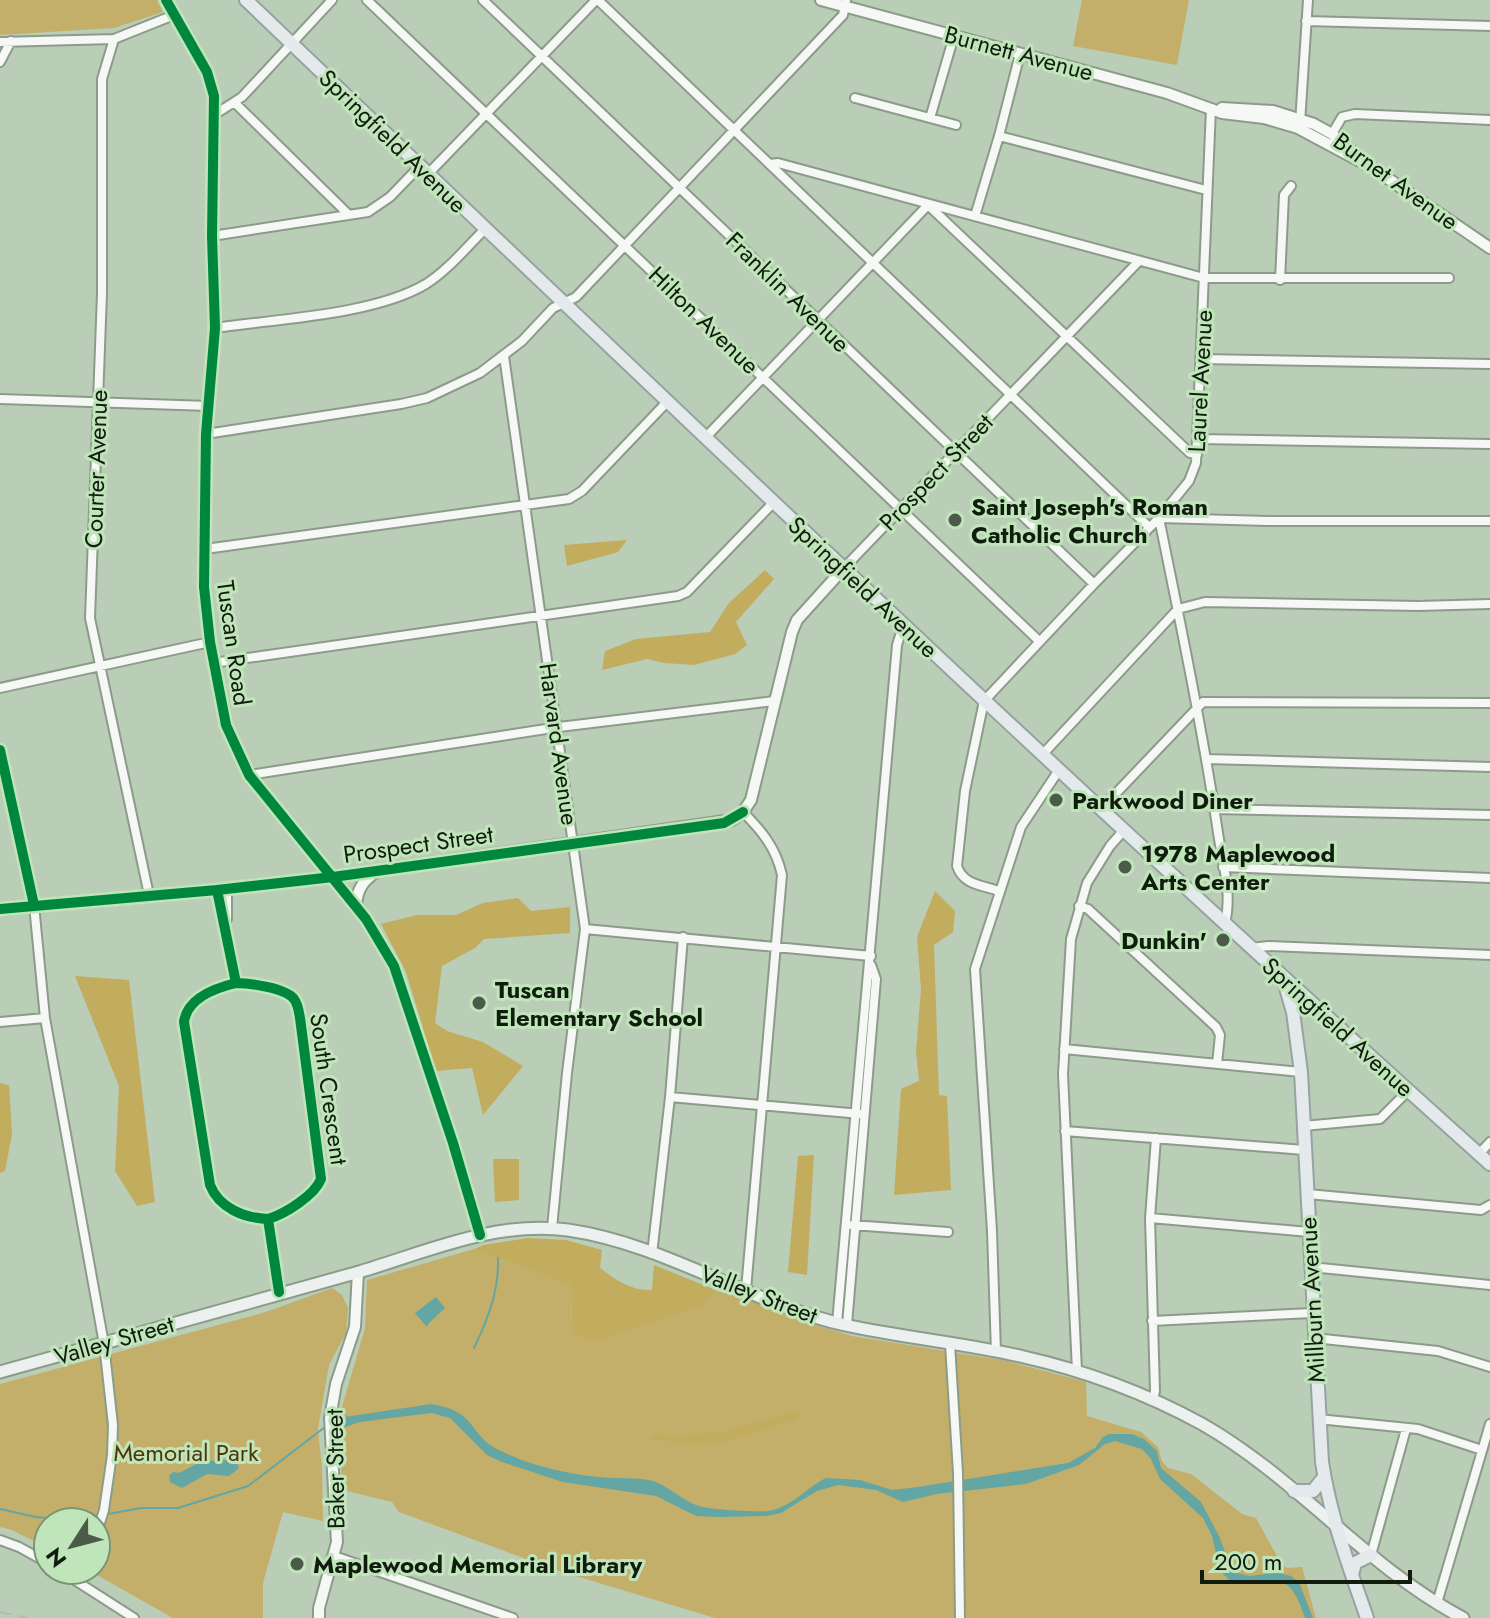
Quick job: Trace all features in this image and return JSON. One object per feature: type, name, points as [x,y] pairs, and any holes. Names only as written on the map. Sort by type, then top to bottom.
[{"type":"main road","name":"Springfield Avenue","points":[[246,0],[903,626],[1283,978],[1490,1164]]},
{"type":"main road","name":"Millburn Avenue","points":[[1283,978],[1293,1012],[1301,1072],[1318,1419],[1324,1477],[1335,1526],[1367,1618]]},
{"type":"main road","name":"Valley Street","points":[[0,1372],[480,1235],[524,1228],[552,1228],[607,1236],[842,1324],[996,1352],[1077,1371],[1153,1400],[1217,1434],[1294,1491],[1404,1582],[1463,1618]]},
{"type":"main road","points":[[1294,1491],[1313,1491],[1324,1477]]},
{"type":"main road","points":[[1352,1575],[1355,1563],[1371,1555]]},
{"type":"street","name":"Tuscan Road","points":[[166,0],[212,83],[215,328],[206,434],[204,587],[213,663],[226,725],[249,775],[383,942],[394,966],[453,1143],[480,1235]]},
{"type":"street","points":[[214,115],[235,103],[332,0]]},
{"type":"street","name":"Hilton Avenue","points":[[367,0],[1039,641]]},
{"type":"street","name":"Franklin Avenue","points":[[483,0],[1094,584]]},
{"type":"street","points":[[212,236],[368,212],[377,208],[487,115],[597,0],[1149,527]]},
{"type":"street","name":"Burnett Avenue","points":[[821,0],[846,4],[1167,93],[1222,113],[1300,123],[1371,167]]},
{"type":"street","points":[[1300,123],[1308,0]]},
{"type":"street","points":[[206,434],[401,404],[427,398],[480,373],[504,356],[553,308],[576,297],[843,15],[846,4]]},
{"type":"street","points":[[0,42],[114,39],[174,15]]},
{"type":"street","points":[[1306,21],[1490,26]]},
{"type":"street","points":[[930,118],[954,36]]},
{"type":"street","name":"Courter Avenue","points":[[114,39],[102,79],[102,293],[90,618],[149,895]]},
{"type":"street","points":[[0,62],[11,41]]},
{"type":"street","points":[[975,216],[1020,54]]},
{"type":"street","points":[[855,98],[956,125]]},
{"type":"street","points":[[235,103],[349,215]]},
{"type":"street","name":"Laurel Avenue","points":[[984,701],[1159,518],[1189,481],[1199,439],[1206,190],[1214,108]]},
{"type":"street","points":[[1332,134],[1342,117],[1355,114],[1490,120]]},
{"type":"street","name":"Burnet Avenue","points":[[1300,123],[1332,134],[1371,167],[1490,248]]},
{"type":"street","points":[[999,136],[1206,190]]},
{"type":"street","points":[[770,164],[778,163],[1204,278],[1449,278]]},
{"type":"street","points":[[1280,280],[1284,195],[1291,186]]},
{"type":"street","points":[[705,438],[928,205]]},
{"type":"street","points":[[928,205],[1190,453],[1197,455]]},
{"type":"street","points":[[215,328],[361,307],[403,296],[442,272],[485,229]]},
{"type":"street","name":"Prospect Street","points":[[0,909],[333,877],[724,823],[743,812],[751,800],[797,620],[1138,262]]},
{"type":"street","name":"Harvard Avenue","points":[[504,356],[585,929],[552,1228]]},
{"type":"street","points":[[1201,359],[1490,364]]},
{"type":"street","points":[[0,399],[209,406]]},
{"type":"street","points":[[205,549],[569,499],[582,491],[667,402]]},
{"type":"street","points":[[1199,439],[1490,444]]},
{"type":"street","points":[[213,663],[678,596],[687,592],[773,503]]},
{"type":"street","points":[[1225,923],[1229,906],[1206,759],[1159,518],[1490,521]]},
{"type":"street","points":[[1042,755],[1178,609],[1205,602],[1418,606],[1490,604]]},
{"type":"street","points":[[842,1324],[860,1114],[867,978],[897,645],[903,626]]},
{"type":"street","points":[[0,688],[210,642]]},
{"type":"street","points":[[249,775],[556,728],[774,701]]},
{"type":"street","points":[[984,701],[965,791],[957,866],[967,881],[999,891]]},
{"type":"street","points":[[1101,809],[1203,702],[1490,703]]},
{"type":"street","points":[[0,750],[34,905],[45,1018],[104,1344],[113,1425],[110,1480],[105,1506]]},
{"type":"street","points":[[1206,759],[1490,767]]},
{"type":"street","points":[[996,1352],[992,1231],[975,969],[1021,827],[1059,770]]},
{"type":"street","points":[[1214,809],[1490,815]]},
{"type":"street","points":[[743,812],[770,841],[782,875],[746,1290]]},
{"type":"street","points":[[1077,1371],[1065,1131],[1064,1049],[1071,939],[1087,883],[1124,830]]},
{"type":"street","points":[[1223,867],[1490,878]]},
{"type":"street","points":[[356,906],[356,897],[364,880],[378,871]]},
{"type":"street","points":[[222,890],[236,983],[220,987],[193,1002],[188,1007],[184,1022],[207,1176],[218,1200],[233,1210],[268,1219],[279,1292]]},
{"type":"street","points":[[1079,906],[1088,909],[1216,1027],[1220,1035],[1217,1064]]},
{"type":"street","points":[[585,929],[683,937],[871,960]]},
{"type":"street","points":[[652,1254],[670,1097],[683,937]]},
{"type":"street","points":[[1251,948],[1268,946],[1490,955]]},
{"type":"street","name":"South Crescent","points":[[236,983],[254,984],[289,994],[295,1000],[321,1171],[317,1188],[268,1219]]},
{"type":"street","points":[[0,1022],[45,1018]]},
{"type":"street","points":[[1064,1049],[1301,1072]]},
{"type":"street","points":[[1303,1126],[1380,1119],[1408,1091]]},
{"type":"street","points":[[670,1097],[860,1114]]},
{"type":"street","points":[[1065,1131],[1304,1150]]},
{"type":"street","points":[[1153,1400],[1150,1218],[1156,1138]]},
{"type":"street","points":[[1479,1154],[1490,1142]]},
{"type":"street","points":[[1308,1194],[1481,1210],[1490,1205]]},
{"type":"street","points":[[1150,1218],[1309,1232]]},
{"type":"street","points":[[851,1225],[948,1232]]},
{"type":"street","points":[[1311,1267],[1490,1285]]},
{"type":"street","name":"Baker Street","points":[[319,1618],[337,1542],[330,1418],[336,1384],[355,1327],[358,1272]]},
{"type":"street","points":[[1152,1321],[1312,1313]]},
{"type":"street","points":[[1314,1338],[1438,1351],[1490,1367]]},
{"type":"street","points":[[950,1344],[958,1473],[960,1618]]},
{"type":"street","points":[[1318,1419],[1427,1431],[1482,1450]]},
{"type":"street","points":[[1437,1603],[1490,1424]]},
{"type":"street","points":[[1371,1555],[1406,1429]]},
{"type":"street","points":[[0,1540],[32,1555]]},
{"type":"street","points":[[334,1556],[488,1614],[513,1618]]},
{"type":"street","points":[[86,1586],[134,1618]]},
{"type":"green space","points":[[0,0],[157,0],[163,12],[114,28],[0,35]]},
{"type":"green space","points":[[1082,0],[1189,0],[1177,65],[1073,46]]},
{"type":"green space","points":[[474,1249],[571,1286],[572,1332],[703,1305],[718,1291],[764,1303],[795,1319],[852,1336],[1007,1361],[1086,1382],[1087,1416],[1141,1432],[1158,1447],[1162,1461],[1168,1468],[1191,1474],[1242,1514],[1256,1518],[1282,1565],[1287,1568],[1302,1567],[1316,1618],[715,1618],[556,1570],[399,1512],[392,1502],[343,1490],[337,1424],[365,1328],[367,1280]]},
{"type":"green space","name":"Memorial Park","points":[[332,1288],[342,1295],[348,1308],[346,1333],[329,1365],[318,1429],[323,1521],[283,1512],[263,1583],[263,1618],[173,1618],[112,1584],[112,1506],[32,1506],[32,1540],[0,1527],[0,1384],[266,1312]]},
{"type":"shaded area","points":[[627,540],[618,552],[567,566],[564,545]]},
{"type":"shaded area","points":[[765,570],[774,579],[736,622],[747,645],[735,654],[694,665],[647,659],[602,670],[605,651],[636,639],[710,632],[729,603]]},
{"type":"shaded area","points":[[935,891],[955,911],[953,932],[934,945],[939,1095],[947,1096],[951,1190],[894,1195],[901,1089],[919,1081],[916,1052],[921,989],[917,937]]},
{"type":"shaded area","points":[[518,898],[531,911],[570,907],[570,933],[484,939],[475,948],[442,966],[435,1023],[447,1031],[483,1042],[523,1066],[483,1115],[472,1068],[436,1071],[406,972],[381,924],[417,915],[456,915],[483,903]]},
{"type":"shaded area","points":[[75,976],[129,980],[155,1202],[137,1206],[115,1171],[119,1086]]},
{"type":"shaded area","points":[[0,1083],[9,1085],[12,1134],[5,1171],[0,1173]]},
{"type":"shaded area","points":[[814,1155],[807,1275],[788,1272],[798,1156]]},
{"type":"shaded area","points":[[493,1159],[519,1159],[519,1200],[495,1202]]},
{"type":"shaded area","points":[[528,1238],[566,1240],[602,1250],[600,1268],[637,1289],[652,1290],[654,1265],[718,1291],[703,1305],[592,1342],[572,1332],[571,1286],[474,1249]]},
{"type":"shaded area","points":[[792,1412],[800,1415],[794,1420],[721,1443],[691,1445],[649,1441],[650,1436],[655,1434],[677,1436],[722,1432]]},
{"type":"water","points":[[436,1297],[445,1308],[427,1327],[415,1313]]},
{"type":"water","points":[[431,1404],[457,1412],[489,1444],[522,1460],[573,1474],[653,1481],[696,1505],[742,1511],[776,1509],[826,1478],[860,1480],[892,1490],[918,1487],[1068,1463],[1095,1448],[1109,1434],[1132,1434],[1144,1439],[1157,1451],[1161,1468],[1201,1502],[1231,1567],[1237,1573],[1249,1576],[1278,1573],[1291,1576],[1299,1582],[1313,1618],[1305,1618],[1292,1590],[1285,1584],[1278,1581],[1229,1580],[1220,1570],[1212,1536],[1203,1518],[1160,1479],[1151,1459],[1142,1449],[1115,1441],[1105,1444],[1079,1465],[1026,1484],[937,1494],[903,1502],[876,1490],[838,1485],[817,1491],[781,1513],[767,1516],[696,1516],[656,1496],[563,1482],[502,1462],[487,1455],[450,1418],[431,1413],[360,1422],[339,1429],[338,1418]]},
{"type":"water","points":[[202,1461],[236,1461],[239,1468],[229,1476],[207,1474],[182,1488],[170,1482],[169,1476],[173,1472],[179,1473]]},
{"type":"waterway","points":[[474,1348],[492,1304],[498,1258]]},
{"type":"waterway","points":[[112,1513],[141,1508],[178,1508],[248,1486],[325,1427]]},
{"type":"waterway","points":[[0,1509],[32,1516]]},
{"type":"railway","points":[[0,1612],[27,1618]]},
{"type":"cycle path","points":[[166,0],[207,72],[214,96],[212,236],[215,328],[206,434],[204,587],[210,642],[226,725],[249,775],[366,919],[394,966],[480,1235]]},
{"type":"cycle path","points":[[0,750],[34,905]]},
{"type":"cycle path","points":[[0,909],[333,877],[724,823],[743,812]]},
{"type":"cycle path","points":[[217,890],[236,983],[267,987],[290,995],[300,1018],[321,1179],[299,1203],[268,1219]]},
{"type":"cycle path","points":[[236,983],[211,991],[196,1000],[184,1022],[210,1185],[226,1206],[250,1216],[268,1219],[279,1292]]},
{"type":"place","name":"Saint Joseph's Roman Catholic Church","points":[[955,520]]},
{"type":"place","name":"Parkwood Diner","points":[[1056,800]]},
{"type":"place","name":"1978 Maplewood Arts Center","points":[[1125,867]]},
{"type":"place","name":"Dunkin'","points":[[1223,940]]},
{"type":"place","name":"Tuscan Elementary School","points":[[479,1003]]},
{"type":"place","name":"Maplewood Memorial Library","points":[[297,1564]]}]
